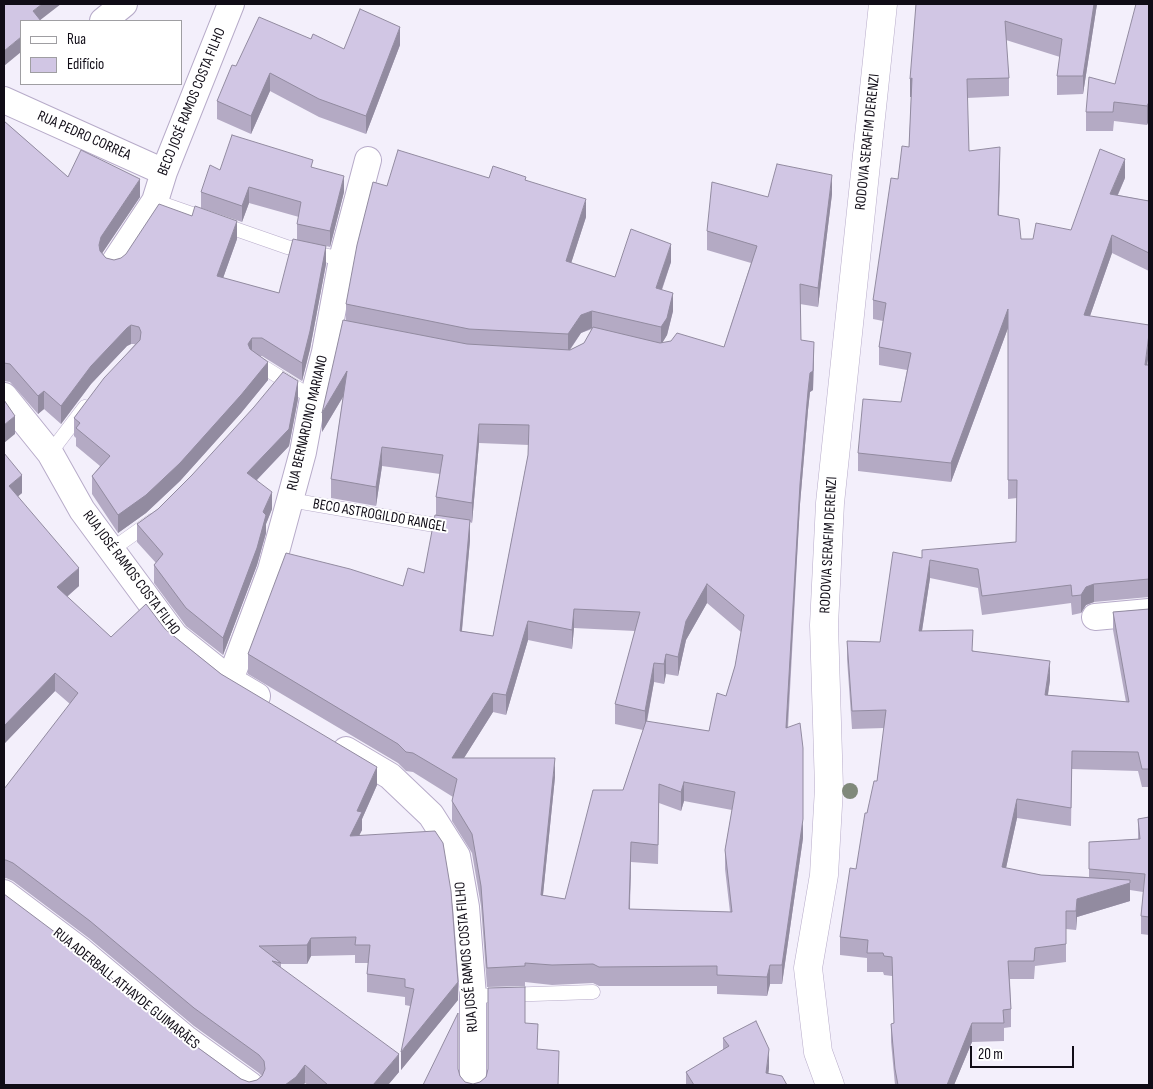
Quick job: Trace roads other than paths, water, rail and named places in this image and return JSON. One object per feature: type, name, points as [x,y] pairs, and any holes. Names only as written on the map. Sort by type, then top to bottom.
[{"type":"main road","name":"RODOVIA SERAFIM DERENZI","points":[[830,1085],[818,1052],[808,968],[824,875],[829,788],[824,625],[829,512],[883,4]]},
{"type":"street","points":[[103,20],[124,4]]},
{"type":"street","name":"BECO JOSÉ RAMOS COSTA FILHO","points":[[114,263],[155,202],[164,172],[231,4]]},
{"type":"street","name":"RUA PEDRO CORREA","points":[[22,85],[4,99],[164,172]]},
{"type":"street","name":"RUA BERNARDINO MARIANO","points":[[230,680],[271,570],[303,452],[313,398],[334,329],[342,259],[368,160]]},
{"type":"street","name":"RUA JOSÉ RAMOS COSTA FILHO","points":[[4,396],[50,453],[82,510],[175,636],[230,680],[281,711]]},
{"type":"street","points":[[1095,617],[1149,612]]},
{"type":"street","name":"RUA JOSÉ RAMOS COSTA FILHO","points":[[324,737],[390,776],[431,815],[457,856],[466,907],[473,996],[473,1085]]},
{"type":"street","name":"RUA ADERBALL ATHAYDE GUIMARÃES","points":[[4,893],[81,952],[185,1038],[250,1085]]},
{"type":"lane","points":[[155,202],[287,247],[342,259]]},
{"type":"lane","points":[[258,363],[277,382],[313,398]]},
{"type":"lane","points":[[50,453],[92,398]]},
{"type":"lane","name":"BECO ASTROGILDO RANGEL","points":[[290,500],[470,531]]},
{"type":"lane","points":[[112,550],[159,514]]},
{"type":"lane","points":[[473,996],[593,992]]}]
